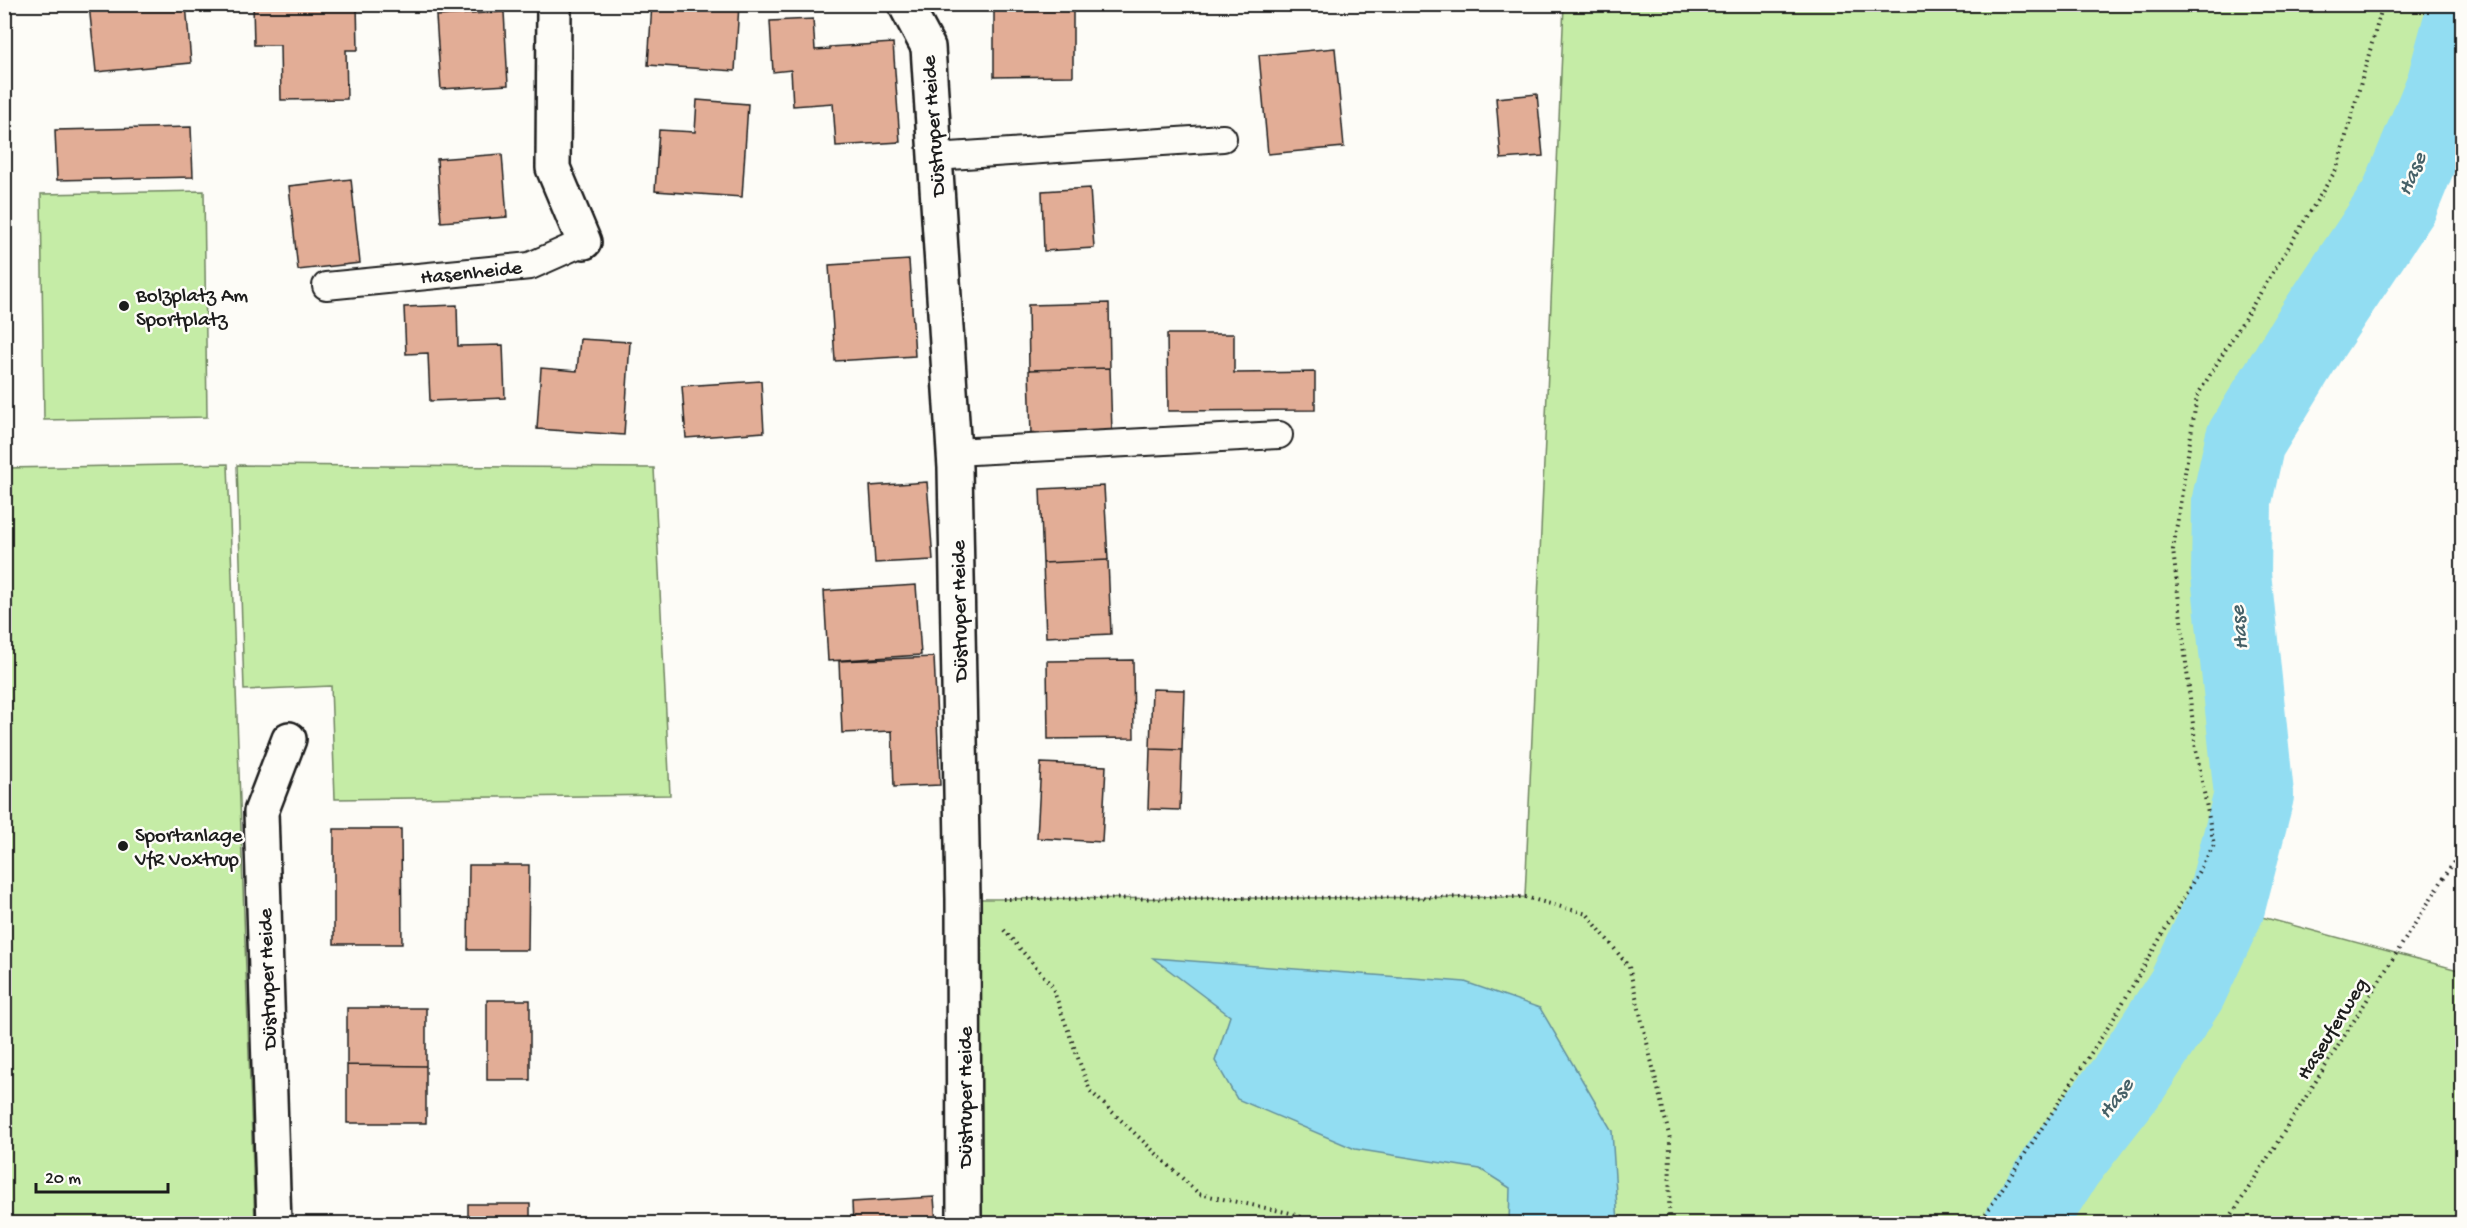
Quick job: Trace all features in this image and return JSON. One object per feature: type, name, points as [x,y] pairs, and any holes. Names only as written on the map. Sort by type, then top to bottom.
[{"type":"street","name":"Hasenheide","points":[[554,4],[553,168],[584,242]]},
{"type":"street","name":"Düstruper Heide","points":[[905,4],[928,47],[954,452],[963,899],[964,1224]]},
{"type":"street","name":"Düstruper Heide","points":[[274,1224],[261,812],[289,739]]},
{"type":"lane","points":[[935,157],[1223,138]]},
{"type":"lane","name":"Hasenheide","points":[[326,286],[530,266],[584,242]]},
{"type":"lane","points":[[954,452],[1280,435]]},
{"type":"path","points":[[1979,1224],[2114,1018],[2214,845],[2196,750],[2173,550],[2197,396],[2337,168],[2383,4]]},
{"type":"path","name":"Haseuferweg","points":[[2226,1224],[2463,849]]},
{"type":"path","points":[[963,899],[1525,897],[1587,914],[1629,967],[1670,1139],[1668,1224]]},
{"type":"path","points":[[963,899],[995,919],[1052,986],[1090,1091],[1199,1194],[1290,1213],[1319,1224]]},
{"type":"green space","points":[[1564,5],[2462,5],[2462,27],[2446,86],[2399,201],[2309,336],[2245,441],[2232,500],[2231,574],[2254,795],[2225,907],[2462,971],[2462,1223],[964,1223],[963,899],[1525,897]]},
{"type":"green space","name":"Bolzplatz Am Sportplatz","points":[[204,191],[207,417],[44,420],[41,194]]},
{"type":"green space","name":"Sportanlage VfR Voxtrup","points":[[228,464],[255,1223],[5,1223],[5,468]]},
{"type":"green space","points":[[237,465],[654,468],[670,795],[335,799],[331,686],[244,690]]},
{"type":"water","points":[[1153,958],[1465,982],[1540,1008],[1612,1131],[1618,1223],[1509,1223],[1510,1188],[1480,1169],[1355,1149],[1237,1099],[1215,1061],[1230,1016]]},
{"type":"building","points":[[186,4],[191,63],[96,72],[89,5]]},
{"type":"building","points":[[253,4],[357,4],[358,50],[346,50],[347,99],[281,100],[280,45],[254,45]]},
{"type":"building","points":[[652,4],[688,6],[688,4],[739,4],[735,71],[648,65]]},
{"type":"building","points":[[994,4],[1073,4],[1073,76],[994,77]]},
{"type":"building","points":[[504,12],[508,85],[441,89],[436,16]]},
{"type":"building","points":[[813,19],[815,50],[893,43],[900,142],[836,146],[833,103],[793,106],[791,70],[773,72],[770,21]]},
{"type":"building","points":[[1335,48],[1344,147],[1268,154],[1259,55]]},
{"type":"building","points":[[1537,94],[1543,156],[1501,159],[1496,98]]},
{"type":"building","points":[[697,100],[748,104],[742,197],[655,191],[659,130],[695,132]]},
{"type":"building","points":[[191,127],[193,177],[57,180],[55,130]]},
{"type":"building","points":[[502,154],[507,217],[441,222],[437,159]]},
{"type":"building","points":[[351,179],[360,263],[298,270],[289,186]]},
{"type":"building","points":[[1090,188],[1094,248],[1044,251],[1042,191]]},
{"type":"building","points":[[909,260],[915,356],[835,361],[829,265]]},
{"type":"building","points":[[1109,303],[1110,368],[1029,370],[1028,305]]},
{"type":"building","points":[[457,305],[458,346],[503,345],[505,398],[430,401],[428,353],[406,354],[404,307]]},
{"type":"building","points":[[1167,334],[1234,334],[1234,373],[1315,372],[1315,410],[1168,411]]},
{"type":"building","points":[[580,339],[630,342],[624,435],[537,429],[541,368],[577,371]]},
{"type":"building","points":[[1110,368],[1112,433],[1031,435],[1029,370]]},
{"type":"building","points":[[761,381],[764,432],[686,438],[682,386]]},
{"type":"building","points":[[927,482],[933,560],[875,563],[870,486]]},
{"type":"building","points":[[1104,486],[1108,560],[1043,563],[1040,489]]},
{"type":"building","points":[[1108,560],[1111,634],[1046,637],[1043,563]]},
{"type":"building","points":[[916,585],[921,655],[828,661],[824,591]]},
{"type":"building","points":[[934,657],[940,785],[894,787],[892,731],[842,733],[839,661]]},
{"type":"building","points":[[1133,660],[1134,738],[1048,739],[1047,661]]},
{"type":"building","points":[[1152,689],[1184,690],[1182,750],[1150,749]]},
{"type":"building","points":[[1150,749],[1182,750],[1180,810],[1148,809]]},
{"type":"building","points":[[1041,763],[1106,766],[1102,842],[1037,838]]},
{"type":"building","points":[[334,829],[401,829],[402,944],[334,944]]},
{"type":"building","points":[[469,865],[529,865],[528,950],[468,950]]},
{"type":"building","points":[[487,1000],[530,1000],[530,1080],[487,1080]]},
{"type":"building","points":[[347,1008],[426,1008],[426,1066],[347,1065]]},
{"type":"building","points":[[347,1065],[426,1066],[426,1123],[347,1123]]},
{"type":"building","points":[[934,1197],[936,1224],[853,1224],[852,1202]]},
{"type":"building","points":[[468,1204],[530,1204],[530,1224],[468,1224]]},
{"type":"waterway","name":"Hase","points":[[2024,1224],[2064,1162],[2130,1077],[2187,989],[2225,907],[2254,795],[2231,574],[2232,500],[2245,441],[2309,336],[2399,201],[2446,86],[2462,27]]},
{"type":"place","name":"Bolzplatz Am Sportplatz","points":[[124,306]]},
{"type":"place","name":"Sportanlage VfR Voxtrup","points":[[123,846]]}]
